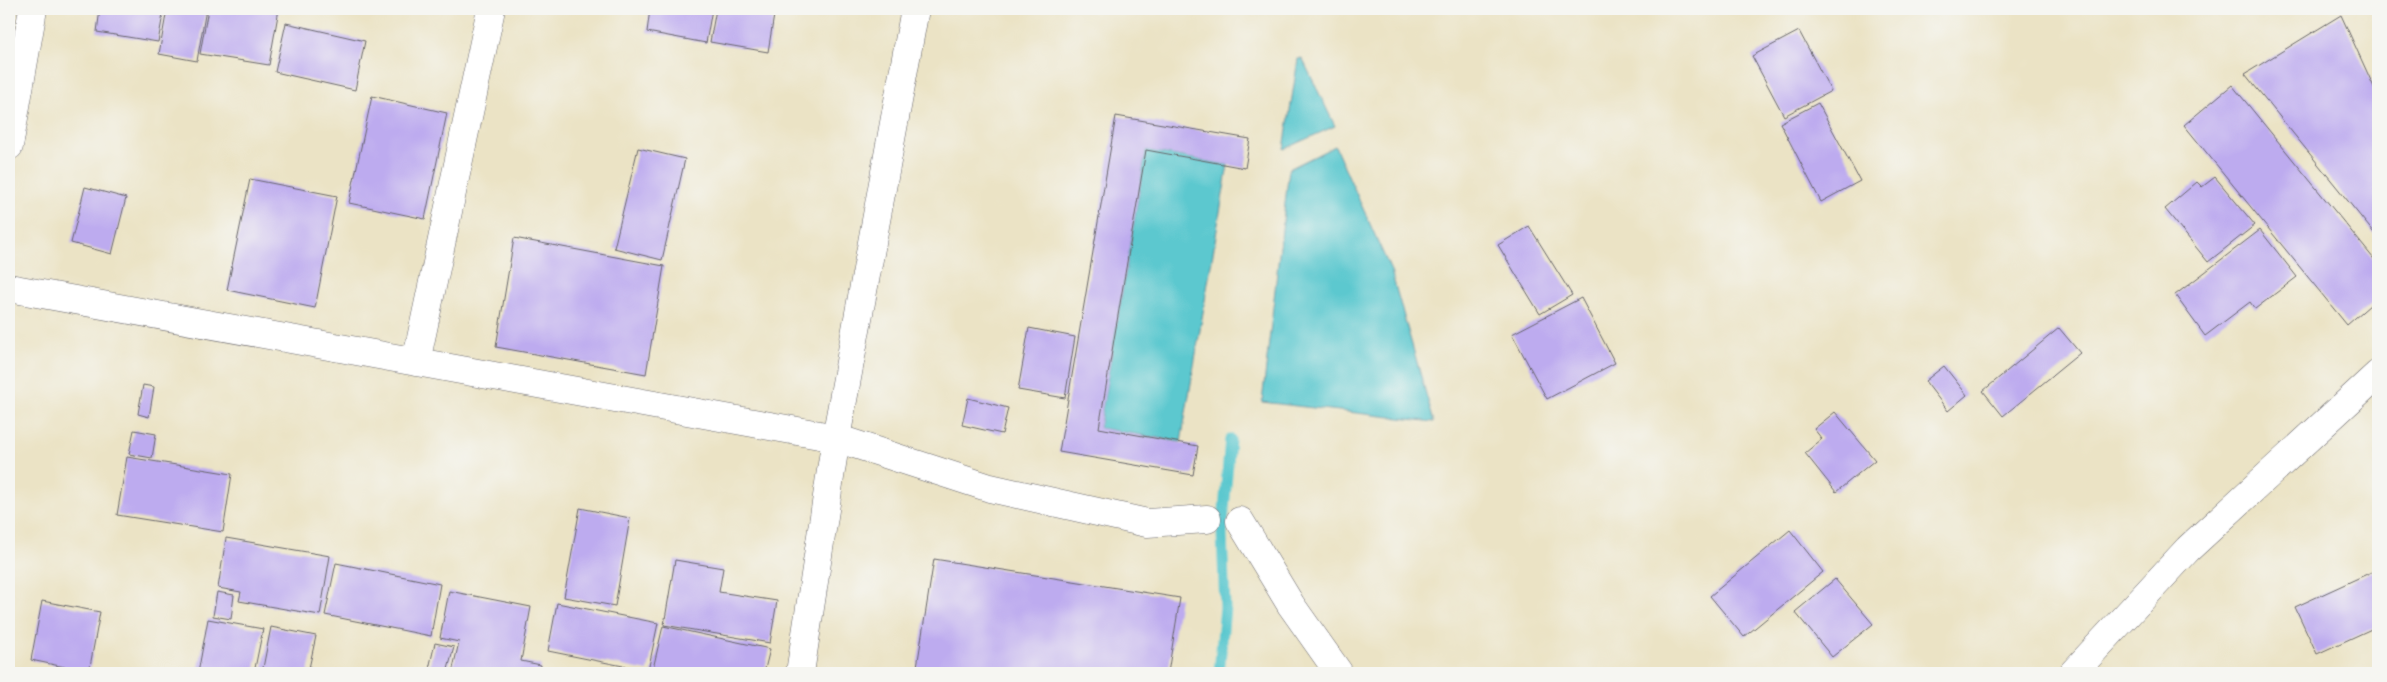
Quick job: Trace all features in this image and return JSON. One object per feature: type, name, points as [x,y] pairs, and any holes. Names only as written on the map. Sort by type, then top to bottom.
[{"type":"street","points":[[9,146],[33,9]]},
{"type":"street","points":[[416,362],[491,9]]},
{"type":"street","points":[[800,673],[836,438],[915,9]]},
{"type":"street","points":[[9,288],[836,438],[990,488],[1148,523],[1207,519]]},
{"type":"street","points":[[2073,673],[2188,549],[2378,374]]},
{"type":"street","points":[[1240,521],[1290,605],[1339,673]]},
{"type":"water","points":[[1302,58],[1335,126],[1284,149],[1298,59]]},
{"type":"water","points":[[1335,146],[1391,271],[1434,422],[1262,402],[1289,169]]},
{"type":"water","points":[[1146,150],[1228,165],[1181,442],[1099,428]]},
{"type":"building","points":[[100,9],[164,9],[158,42],[97,32]]},
{"type":"building","points":[[167,9],[206,9],[197,61],[159,54]]},
{"type":"building","points":[[208,9],[279,9],[269,65],[200,54]]},
{"type":"building","points":[[650,9],[712,9],[706,43],[647,32]]},
{"type":"building","points":[[716,9],[775,9],[768,52],[710,42]]},
{"type":"building","points":[[2341,15],[2378,96],[2378,238],[2245,74]]},
{"type":"building","points":[[286,23],[365,41],[355,90],[275,72]]},
{"type":"building","points":[[1799,31],[1831,91],[1784,116],[1752,56]]},
{"type":"building","points":[[2232,85],[2378,264],[2378,298],[2347,325],[2184,125]]},
{"type":"building","points":[[372,96],[447,113],[425,219],[349,203]]},
{"type":"building","points":[[1818,103],[1860,181],[1821,202],[1780,123]]},
{"type":"building","points":[[1116,116],[1250,139],[1245,168],[1146,150],[1099,428],[1198,446],[1193,475],[1059,452]]},
{"type":"building","points":[[638,148],[685,159],[662,260],[614,248]]},
{"type":"building","points":[[2215,177],[2255,225],[2208,262],[2165,209],[2197,182],[2202,187]]},
{"type":"building","points":[[250,179],[337,196],[315,308],[227,290]]},
{"type":"building","points":[[85,187],[126,198],[112,254],[71,243]]},
{"type":"building","points":[[1529,226],[1572,295],[1540,314],[1498,245]]},
{"type":"building","points":[[2260,230],[2297,277],[2255,309],[2250,302],[2205,336],[2175,295]]},
{"type":"building","points":[[514,238],[664,266],[646,374],[496,347]]},
{"type":"building","points":[[1581,298],[1615,363],[1547,399],[1512,334]]},
{"type":"building","points":[[1029,328],[1075,337],[1065,398],[1018,390]]},
{"type":"building","points":[[2059,328],[2080,353],[2003,416],[1983,391]]},
{"type":"building","points":[[1944,366],[1967,395],[1948,411],[1925,381]]},
{"type":"building","points":[[143,385],[154,387],[149,417],[138,414]]},
{"type":"building","points":[[968,398],[1008,408],[1002,434],[962,425]]},
{"type":"building","points":[[1835,412],[1875,460],[1836,492],[1805,453],[1822,439],[1814,429]]},
{"type":"building","points":[[134,430],[156,434],[152,458],[129,454]]},
{"type":"building","points":[[127,457],[232,474],[223,532],[117,515]]},
{"type":"building","points":[[580,508],[630,518],[615,606],[564,597]]},
{"type":"building","points":[[1790,530],[1823,572],[1744,637],[1710,596]]},
{"type":"building","points":[[226,538],[330,556],[320,615],[239,601],[241,592],[218,588]]},
{"type":"building","points":[[934,559],[1180,598],[1168,673],[916,673]]},
{"type":"building","points":[[675,560],[723,568],[719,592],[777,601],[770,643],[664,625]]},
{"type":"building","points":[[336,563],[440,584],[431,636],[325,615]]},
{"type":"building","points":[[2378,569],[2378,626],[2317,654],[2295,607]]},
{"type":"building","points":[[1835,579],[1873,624],[1832,657],[1795,612]]},
{"type":"building","points":[[449,591],[531,607],[521,661],[541,665],[540,673],[452,673],[459,642],[440,638]]},
{"type":"building","points":[[217,592],[234,595],[231,619],[213,616]]},
{"type":"building","points":[[42,601],[100,612],[89,672],[31,660]]},
{"type":"building","points":[[557,603],[658,623],[648,671],[548,651]]},
{"type":"building","points":[[208,619],[263,629],[254,673],[198,673]]},
{"type":"building","points":[[663,626],[770,649],[764,673],[652,673]]},
{"type":"building","points":[[271,627],[316,636],[308,673],[262,673]]},
{"type":"building","points":[[435,643],[454,647],[447,673],[428,673]]},
{"type":"waterway","points":[[1219,673],[1225,607],[1222,534],[1230,439]]}]
